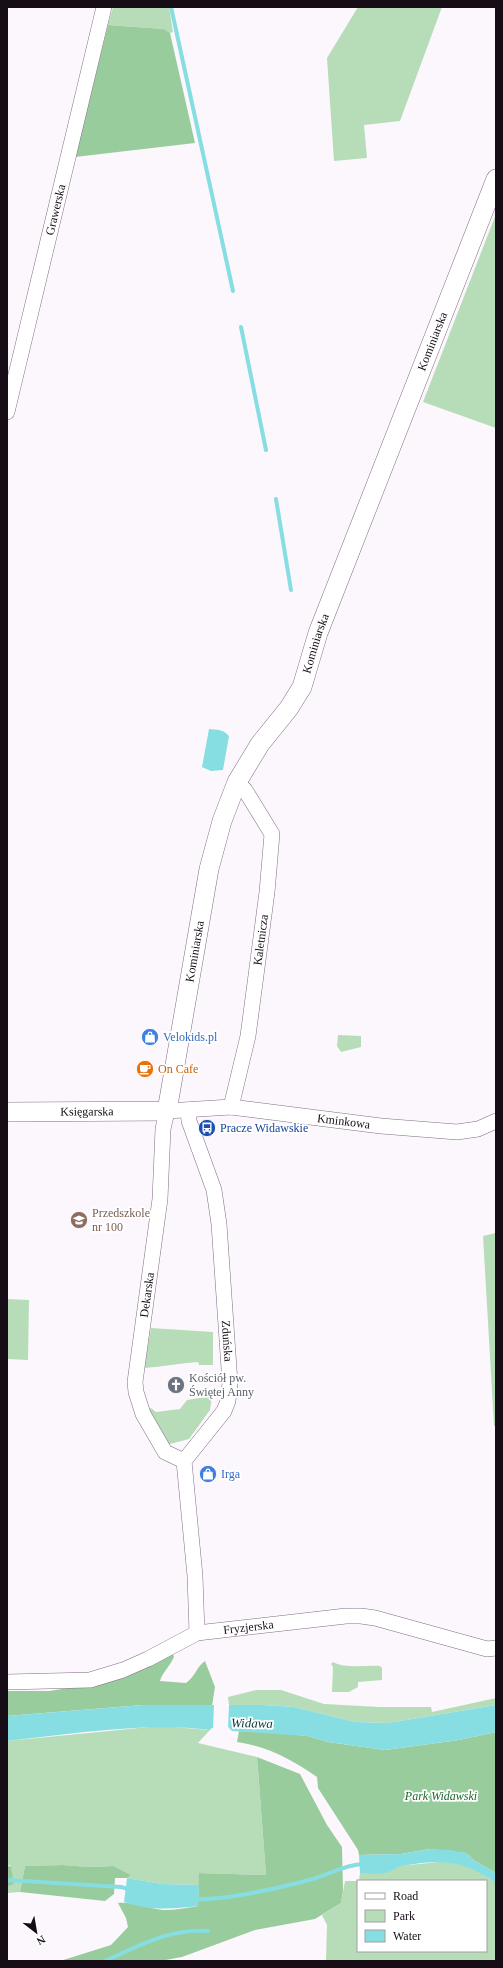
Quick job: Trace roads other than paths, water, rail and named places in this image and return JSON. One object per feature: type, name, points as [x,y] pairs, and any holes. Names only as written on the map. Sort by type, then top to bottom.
[{"type":"street","name":"Grawerska","points":[[7,412],[104,7]]},
{"type":"street","name":"Kominiarska","points":[[167,1111],[209,869],[222,821],[237,782],[260,744],[289,708],[302,687],[318,633],[496,180]]},
{"type":"street","name":"Kaletnicza","points":[[232,1103],[248,1036],[267,892],[272,834],[250,797],[237,782]]},
{"type":"street","name":"Kminkowa","points":[[167,1111],[188,1110],[232,1103],[382,1126],[457,1132],[478,1129],[496,1121]]},
{"type":"street","name":"Zduńska","points":[[184,1461],[224,1410],[228,1401],[230,1383],[219,1224],[214,1190],[189,1121],[188,1110]]},
{"type":"street","name":"Księgarska","points":[[7,1112],[167,1111]]},
{"type":"street","name":"Dekarska","points":[[167,1111],[163,1129],[159,1206],[136,1382],[136,1392],[143,1414],[165,1452],[184,1461]]},
{"type":"street","points":[[184,1461],[195,1576],[197,1633]]},
{"type":"street","name":"Fryzjerska","points":[[7,1682],[75,1682],[104,1677],[148,1659],[197,1633],[346,1616],[361,1616],[487,1649],[496,1648]]},
{"type":"water","points":[[209,729],[222,731],[229,736],[223,770],[211,771],[202,767]]},
{"type":"water","name":"Widawa","points":[[143,1705],[263,1705],[294,1707],[355,1722],[388,1723],[496,1705],[496,1732],[459,1740],[385,1750],[328,1742],[308,1736],[232,1731],[228,1727],[212,1728],[210,1730],[159,1727],[134,1728],[83,1732],[7,1741],[7,1716]]},
{"type":"water","points":[[430,1849],[450,1850],[466,1853],[475,1861],[496,1873],[496,1883],[485,1875],[473,1870],[451,1863],[439,1862],[402,1866],[390,1871],[374,1874],[360,1873],[359,1855],[401,1854]]},
{"type":"water","points":[[127,1878],[162,1884],[199,1885],[198,1906],[152,1908],[124,1902]]},
{"type":"waterway","points":[[171,7],[233,291]]},
{"type":"waterway","points":[[241,327],[266,450]]},
{"type":"waterway","points":[[276,499],[291,590]]},
{"type":"waterway","points":[[194,1899],[237,1896],[313,1879],[350,1866],[363,1864]]},
{"type":"waterway","points":[[7,1880],[121,1887],[132,1890]]},
{"type":"waterway","points":[[105,1961],[155,1939],[168,1935],[181,1932],[208,1931]]},
{"type":"place","name":"Velokids.pl","points":[[150,1037]]},
{"type":"place","name":"On Cafe","points":[[145,1069]]},
{"type":"place","name":"Pracze Widawskie","points":[[207,1128]]},
{"type":"place","name":"Przedszkole nr 100","points":[[79,1220]]},
{"type":"place","name":"Kościół pw. Świętej Anny","points":[[176,1385]]},
{"type":"place","name":"Irga","points":[[208,1474]]},
{"type":"park label","name":"Park Widawski","points":[[441,1796]]}]
